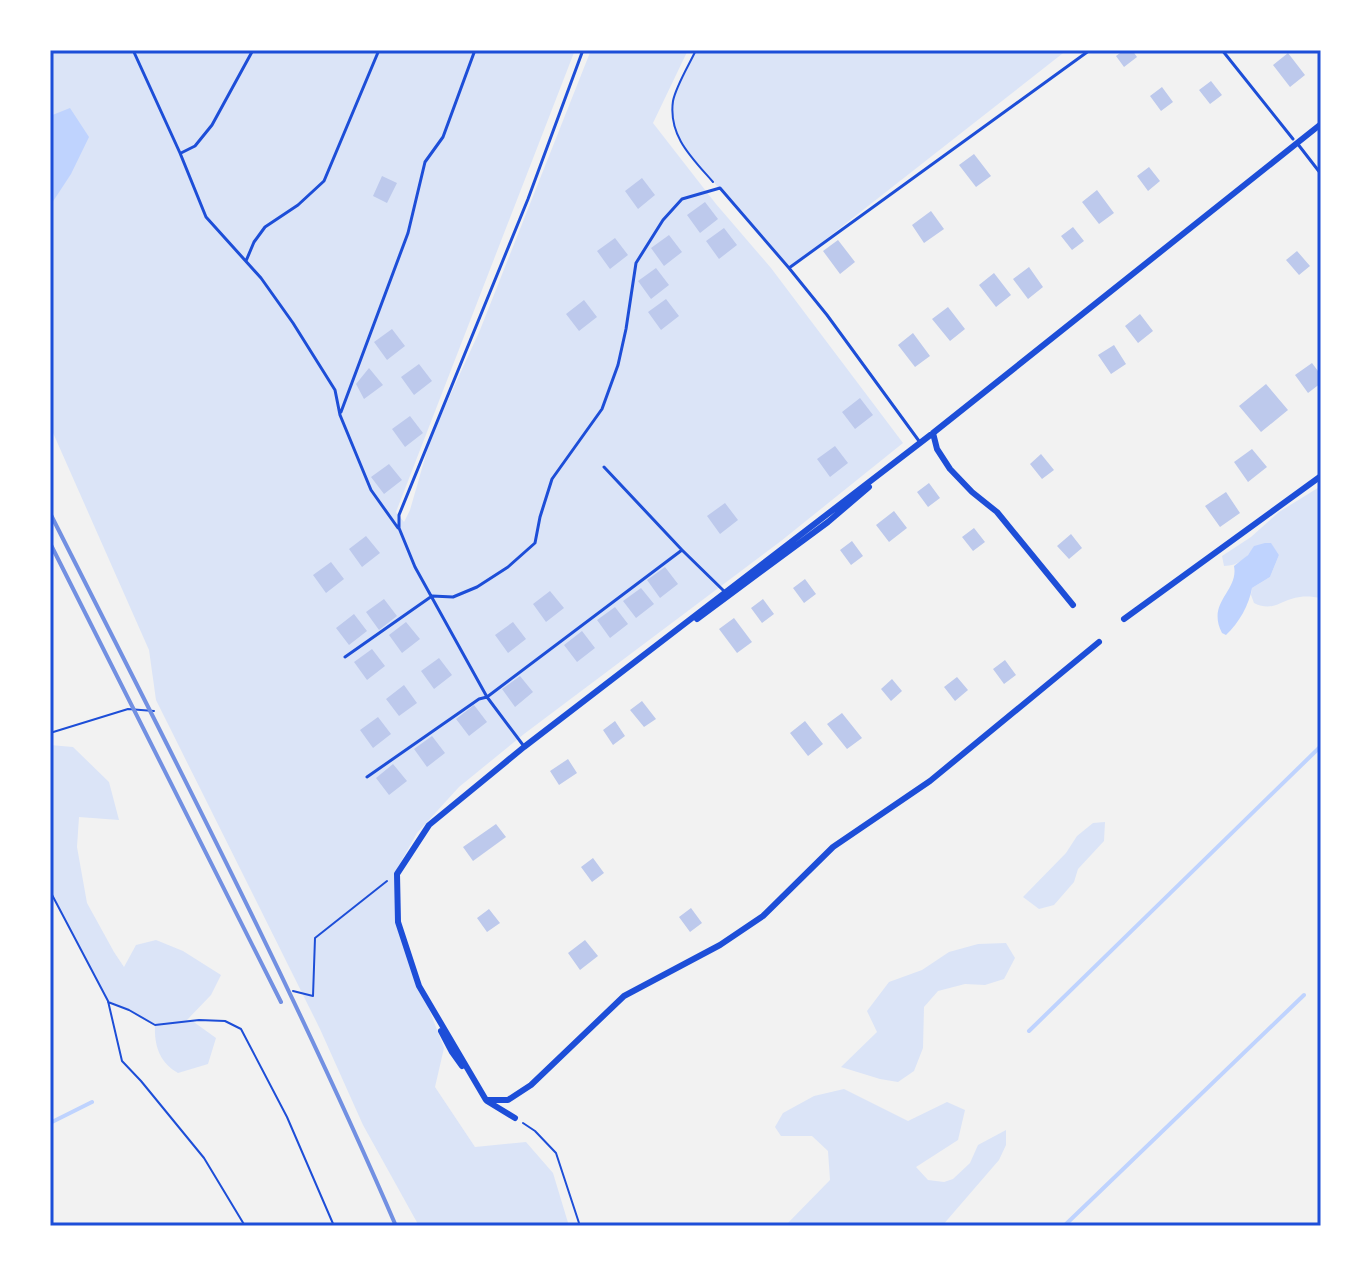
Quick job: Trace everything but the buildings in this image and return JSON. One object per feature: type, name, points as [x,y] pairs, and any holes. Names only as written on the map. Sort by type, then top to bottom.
[{"type":"street","points":[[515,1118],[486,1100],[452,1052],[419,986],[398,922],[397,874],[429,825],[476,784],[933,433],[1295,141],[1321,124]]},
{"type":"street","points":[[933,433],[937,449],[950,469],[997,512],[1073,605]]},
{"type":"street","points":[[524,747],[828,522],[920,443]]},
{"type":"street","points":[[1124,619],[1321,476]]},
{"type":"street","points":[[486,1100],[508,1100],[531,1085],[624,996],[720,945],[763,916],[833,847],[930,781],[1099,642]]},
{"type":"lane","points":[[133,50],[206,217],[261,278],[335,390],[340,415],[371,490],[399,528],[415,567],[487,697],[524,747]]},
{"type":"lane","points":[[180,153],[195,146],[212,125],[253,50]]},
{"type":"lane","points":[[245,261],[265,227],[298,205],[324,181],[379,50]]},
{"type":"lane","points":[[340,415],[408,233],[425,162],[443,137],[475,50]]},
{"type":"lane","points":[[399,528],[399,515],[528,199],[583,50]]},
{"type":"lane","points":[[789,268],[1090,50]]},
{"type":"lane","points":[[1222,50],[1321,174]]},
{"type":"lane","points":[[345,657],[432,596],[453,597],[477,587],[508,567],[535,543],[552,479],[602,409],[613,380],[626,329],[636,263],[663,220],[682,199],[720,188],[827,315],[920,443]]},
{"type":"lane","points":[[604,467],[729,596]]},
{"type":"lane","points":[[367,777],[479,699],[487,697],[682,550]]},
{"type":"path","points":[[696,50],[673,99],[673,126],[687,152],[720,188]]},
{"type":"path","points":[[50,733],[128,709],[154,711]]},
{"type":"path","points":[[293,991],[313,996],[315,938],[397,874]]},
{"type":"path","points":[[50,891],[108,1001],[122,1061],[204,1158],[245,1226]]},
{"type":"path","points":[[108,1001],[155,1025],[199,1020],[225,1021],[241,1029],[287,1117],[334,1226]]},
{"type":"path","points":[[515,1118],[535,1131],[556,1153],[580,1226]]},
{"type":"shaded area","points":[[50,50],[575,50],[396,512],[404,522],[431,437],[480,330],[591,50],[688,50],[653,123],[771,268],[903,443],[781,541],[524,734],[459,787],[417,833],[398,867],[400,921],[417,989],[427,1004],[444,1048],[435,1087],[475,1147],[526,1142],[553,1173],[569,1226],[419,1226],[363,1125],[320,1029],[156,700],[149,650],[50,426]]},
{"type":"shaded area","points":[[696,50],[1067,50],[789,268],[687,152],[673,126],[673,99]]},
{"type":"shaded area","points":[[1321,486],[1321,598],[1293,598],[1267,607],[1254,603],[1252,588],[1270,577],[1279,555],[1271,544],[1255,546],[1242,560],[1229,566],[1224,566],[1222,556],[1251,537],[1279,512]]},
{"type":"shaded area","points":[[50,745],[73,747],[109,782],[119,820],[79,817],[77,847],[87,903],[124,967],[136,945],[156,940],[183,951],[221,975],[211,995],[187,1020],[216,1038],[208,1064],[178,1073],[159,1053],[155,1025],[108,1001],[50,891]]},
{"type":"shaded area","points":[[1105,822],[1104,841],[1078,869],[1074,882],[1054,905],[1039,909],[1023,897],[1066,853],[1077,836],[1093,823]]},
{"type":"shaded area","points":[[1006,943],[1015,958],[1004,979],[985,985],[965,984],[938,991],[924,1007],[923,1048],[914,1071],[898,1082],[841,1067],[877,1032],[867,1011],[889,982],[922,970],[949,952],[978,944]]},
{"type":"shaded area","points":[[844,1089],[908,1121],[947,1102],[965,1110],[958,1140],[916,1167],[928,1180],[944,1182],[953,1179],[970,1163],[978,1145],[1006,1130],[1006,1145],[999,1160],[942,1226],[785,1226],[830,1180],[828,1151],[812,1136],[781,1136],[775,1127],[783,1113],[814,1096]]},
{"type":"water","points":[[70,108],[89,137],[71,174],[50,206],[50,116]]},
{"type":"water","points":[[1271,543],[1279,555],[1270,577],[1252,588],[1243,613],[1226,635],[1218,622],[1218,613],[1232,583],[1234,566],[1254,546]]},
{"type":"waterway","points":[[1029,1031],[1321,746]]},
{"type":"waterway","points":[[1064,1226],[1304,995]]},
{"type":"waterway","points":[[50,1123],[92,1102]]},
{"type":"railway","points":[[50,513],[272,956],[396,1226]]},
{"type":"railway","points":[[50,543],[281,1002]]}]
